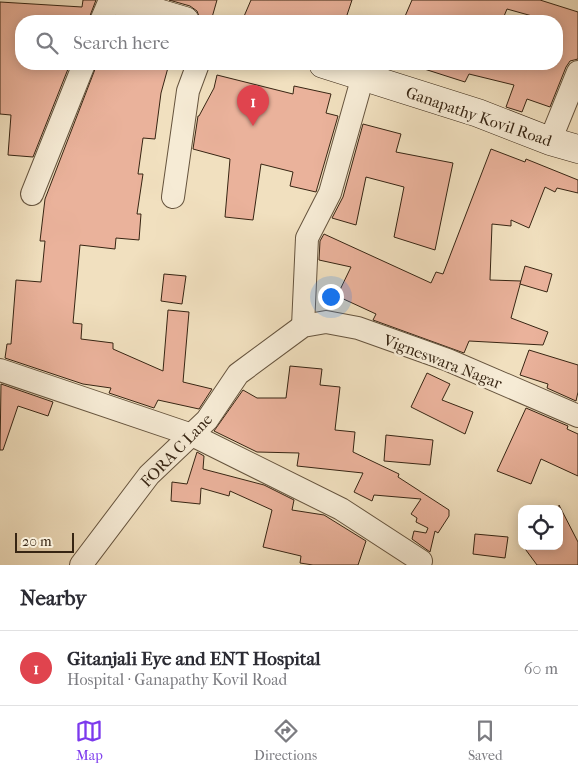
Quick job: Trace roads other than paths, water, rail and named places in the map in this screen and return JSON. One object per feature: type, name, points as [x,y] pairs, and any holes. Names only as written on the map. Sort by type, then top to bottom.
[{"type":"main road","points":[[115,0],[165,15]]},
{"type":"main road","name":"Ganapathy Kovil Road","points":[[343,70],[478,113],[550,141],[578,149]]},
{"type":"street","points":[[104,15],[110,0]]},
{"type":"street","points":[[32,194],[82,70]]},
{"type":"street","points":[[173,197],[188,91],[196,70]]},
{"type":"street","points":[[550,141],[578,72]]},
{"type":"street","points":[[303,326],[307,238],[330,193],[363,76]]},
{"type":"street","name":"Vigneswara Nagar","points":[[303,326],[326,322],[358,328],[448,360],[578,416]]},
{"type":"street","name":"FORA C Lane","points":[[81,565],[149,475],[208,420],[238,374],[303,326]]},
{"type":"street","points":[[0,370],[192,436],[341,509],[421,561]]},
{"type":"place","name":"Gitanjali Eye and ENT Hospital","points":[[253,126]]}]
